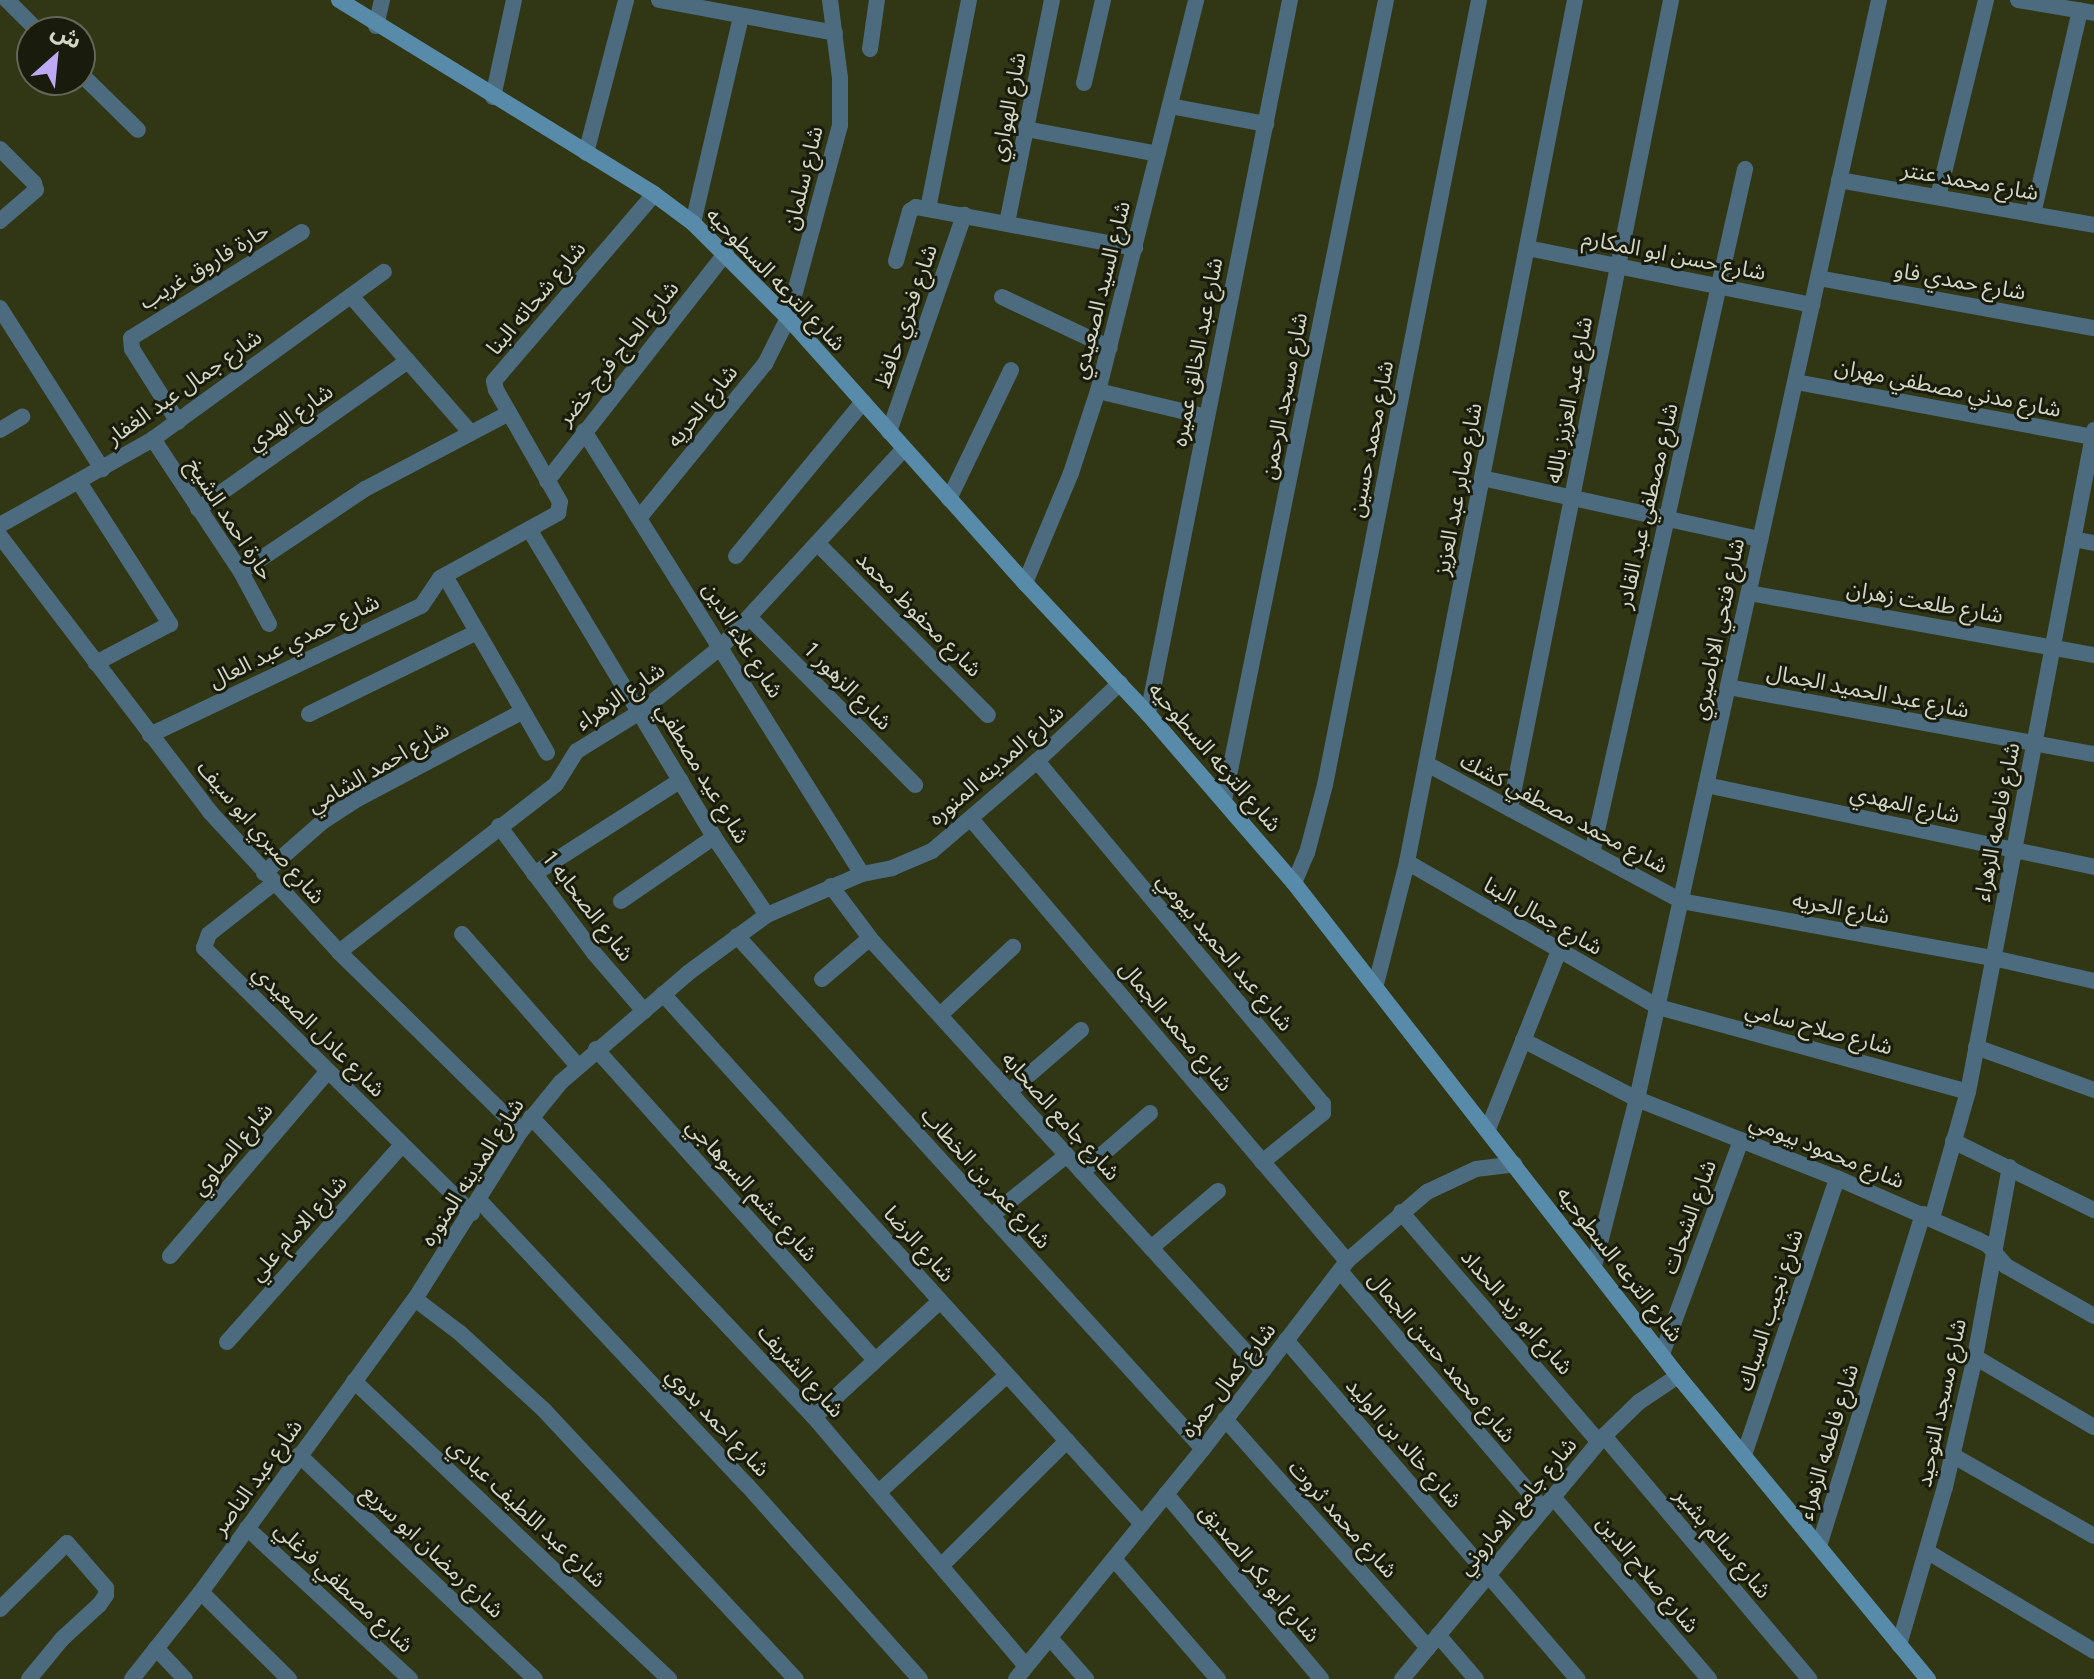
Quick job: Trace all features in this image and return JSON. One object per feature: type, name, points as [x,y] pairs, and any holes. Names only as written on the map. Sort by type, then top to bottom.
[{"type":"street","points":[[7,0],[23,16]]},
{"type":"street","name":"شارع الترعه السطوحيه","points":[[339,0],[376,26],[654,194],[726,253],[788,318],[1025,583],[1148,714],[1294,883],[1376,984],[1678,1376],[1928,1679]]},
{"type":"street","points":[[376,26],[382,0]]},
{"type":"street","points":[[493,97],[514,0]]},
{"type":"street","points":[[586,153],[626,0]]},
{"type":"street","points":[[659,0],[835,33]]},
{"type":"street","name":"شارع سلمان","points":[[788,318],[840,125],[840,78],[830,0]]},
{"type":"street","points":[[870,49],[877,0]]},
{"type":"street","points":[[928,209],[969,0]]},
{"type":"street","name":"شارع الهواري","points":[[1007,223],[1052,0]]},
{"type":"street","points":[[1084,83],[1103,0]]},
{"type":"street","name":"شارع السيد الصعيدي","points":[[1025,583],[1071,473],[1098,391],[1196,0]]},
{"type":"street","name":"شارع عبد الخالق عميره","points":[[1148,714],[1290,0]]},
{"type":"street","name":"شارع مسجد الرحمن","points":[[1224,800],[1386,0]]},
{"type":"street","name":"شارع محمد حسين","points":[[1294,883],[1307,853],[1325,785],[1479,0]]},
{"type":"street","name":"شارع صابر عبد العزيز","points":[[1376,984],[1407,862],[1427,764],[1575,0]]},
{"type":"street","name":"شارع عبد العزيز بالله","points":[[1510,809],[1671,0]]},
{"type":"street","name":"شارع فتحي الاباصيري","points":[[1594,1266],[1658,1007],[1879,0]]},
{"type":"street","points":[[1938,197],[1986,0]]},
{"type":"street","points":[[2018,0],[2087,11],[2033,214]]},
{"type":"street","points":[[693,223],[741,16]]},
{"type":"street","points":[[96,89],[138,130]]},
{"type":"street","points":[[1170,106],[1266,124]]},
{"type":"street","points":[[1026,129],[1158,154]]},
{"type":"street","points":[[0,149],[34,183],[32,196],[0,221]]},
{"type":"street","name":"شارع مصطفي عبد القادر","points":[[1592,853],[1745,169]]},
{"type":"street","name":"شارع محمد عنتر","points":[[1839,180],[2094,225]]},
{"type":"street","name":"شارع شحاته البنا","points":[[529,529],[560,511],[560,502],[494,381],[654,194]]},
{"type":"street","points":[[896,261],[911,209],[964,215],[1135,248]]},
{"type":"street","name":"شارع فخري حافظ","points":[[889,432],[964,215]]},
{"type":"street","name":"حارة فاروق غريب","points":[[178,422],[132,349],[131,338],[302,232]]},
{"type":"street","name":"شارع حسن ابو المكارم","points":[[1527,248],[1812,305]]},
{"type":"street","name":"شارع الحاج فرج خضر","points":[[547,481],[726,253]]},
{"type":"street","name":"شارع جمال عبد الغفار","points":[[0,525],[153,439],[384,272]]},
{"type":"street","name":"شارع حمدي فاو","points":[[1818,278],[2094,328]]},
{"type":"street","points":[[351,296],[470,432]]},
{"type":"street","points":[[1002,297],[1110,348]]},
{"type":"street","points":[[0,308],[7,333],[102,469]]},
{"type":"street","name":"شارع الحريه","points":[[640,517],[765,364],[788,318]]},
{"type":"street","name":"شارع الهدي","points":[[198,509],[408,361]]},
{"type":"street","points":[[949,499],[1011,370]]},
{"type":"street","name":"شارع مدني مصطفي مهران","points":[[1796,382],[2093,437]]},
{"type":"street","points":[[1098,391],[1207,417]]},
{"type":"street","points":[[736,556],[863,402]]},
{"type":"street","points":[[241,572],[365,489],[509,413]]},
{"type":"street","points":[[0,430],[22,417]]},
{"type":"street","name":"شارع علاء الدين","points":[[584,431],[722,646],[862,874]]},
{"type":"street","name":"شارع فاطمه الزهراء","points":[[1819,1546],[1968,1092],[2093,437]]},
{"type":"street","name":"حارة احمد الشيخ","points":[[153,439],[241,572],[269,624]]},
{"type":"street","name":"شارع الزهراء","points":[[339,952],[556,784],[577,751],[640,712],[722,646],[904,449]]},
{"type":"street","points":[[1482,478],[1760,539]]},
{"type":"street","points":[[79,482],[170,626],[96,663]]},
{"type":"street","points":[[529,529],[445,576],[547,753]]},
{"type":"street","name":"شارع عيد مصطفي","points":[[529,529],[714,837],[767,915]]},
{"type":"street","name":"شارع صبري ابو سيف","points":[[0,536],[150,735],[269,878],[339,952],[526,1124]]},
{"type":"street","points":[[2073,539],[2094,543]]},
{"type":"street","name":"شارع محفوظ محمد","points":[[818,544],[988,715]]},
{"type":"street","name":"شارع حمدي عبد العال","points":[[150,735],[422,605],[429,599],[436,581],[445,576]]},
{"type":"street","name":"شارع طلعت زهران","points":[[1749,593],[2094,655]]},
{"type":"street","name":"شارع الزهور 1","points":[[750,618],[915,785]]},
{"type":"street","points":[[309,714],[477,632]]},
{"type":"street","name":"شارع المدينه المنوره","points":[[415,1299],[526,1124],[596,1049],[767,915],[831,886],[862,874],[892,868],[932,851],[1037,761],[1120,683]]},
{"type":"street","name":"شارع عبد الحميد الجمال","points":[[1728,687],[2094,754]]},
{"type":"street","name":"شارع احمد الشامي","points":[[269,878],[322,822],[354,801],[523,711]]},
{"type":"street","name":"شارع عبد الحميد بيومي","points":[[1037,761],[1323,1104],[1323,1113],[1262,1162]]},
{"type":"street","name":"شارع محمد مصطفي كشك","points":[[1427,764],[1681,901]]},
{"type":"street","points":[[534,874],[681,780]]},
{"type":"street","name":"شارع المهدي","points":[[1706,785],[2094,867]]},
{"type":"street","name":"شارع محمد الجمال","points":[[971,819],[1262,1162],[1343,1266]]},
{"type":"street","name":"شارع الصحابه 1","points":[[499,826],[644,1011]]},
{"type":"street","points":[[621,901],[714,837]]},
{"type":"street","name":"شارع جمال البنا","points":[[1407,862],[1658,1007]]},
{"type":"street","name":"شارع عادل الصعيدي","points":[[269,878],[209,934],[204,948],[402,1145],[475,1206]]},
{"type":"street","name":"شارع جامع الصحابه","points":[[831,886],[870,938],[1263,1371]]},
{"type":"street","name":"شارع الحريه","points":[[1681,901],[1993,958],[2094,981]]},
{"type":"street","points":[[462,934],[578,1066]]},
{"type":"street","name":"شارع عمر بن الخطاب","points":[[737,936],[1203,1449]]},
{"type":"street","points":[[822,979],[870,938]]},
{"type":"street","points":[[940,1015],[1013,947]]},
{"type":"street","points":[[1488,1129],[1559,951]]},
{"type":"street","name":"شارع الرضا","points":[[663,994],[1142,1524]]},
{"type":"street","name":"شارع صلاح سامي","points":[[1658,1007],[1968,1092]]},
{"type":"street","points":[[1009,1092],[1081,1030]]},
{"type":"street","name":"شارع محمود بيومي","points":[[1523,1040],[1637,1099],[1837,1178],[1988,1245],[2006,1266],[2094,1316]]},
{"type":"street","points":[[1976,1047],[2094,1090]]},
{"type":"street","name":"شارع عشم السوهاجي","points":[[596,1049],[875,1360]]},
{"type":"street","name":"شارع الصاوي","points":[[170,1256],[328,1071]]},
{"type":"street","points":[[1082,1172],[1150,1113]]},
{"type":"street","name":"شارع الشريف","points":[[526,1124],[814,1417],[943,1564],[1021,1672]]},
{"type":"street","name":"شارع الشحات","points":[[1662,1354],[1741,1140]]},
{"type":"street","points":[[1953,1141],[2094,1210]]},
{"type":"street","name":"شارع الامام علي","points":[[227,1342],[402,1145]]},
{"type":"street","points":[[991,1216],[1067,1155]]},
{"type":"street","name":"شارع كمال حمزه","points":[[1021,1672],[1203,1449],[1343,1266],[1427,1192],[1476,1169],[1515,1164]]},
{"type":"street","name":"شارع مسجد التوحيد","points":[[1899,1645],[1928,1552],[1975,1357],[2010,1167]]},
{"type":"street","name":"شارع نجيب السباك","points":[[1744,1455],[1837,1178]]},
{"type":"street","points":[[1151,1248],[1218,1191]]},
{"type":"street","name":"شارع احمد بدوي","points":[[475,1206],[747,1485],[920,1679]]},
{"type":"street","name":"شارع ابو زيد الحداد","points":[[1401,1212],[1601,1439]]},
{"type":"street","name":"شارع محمد حسن الجمال","points":[[1343,1266],[1548,1503]]},
{"type":"street","points":[[415,1299],[460,1333],[543,1409],[796,1679]]},
{"type":"street","name":"شارع عبد الناصر","points":[[132,1679],[201,1592],[415,1299]]},
{"type":"street","points":[[814,1417],[940,1301]]},
{"type":"street","name":"شارع خالد بن الوليد","points":[[1286,1340],[1578,1679]]},
{"type":"street","points":[[1975,1357],[2094,1427]]},
{"type":"street","points":[[879,1492],[1007,1375]]},
{"type":"street","name":"شارع جامع الاماروني","points":[[1402,1679],[1601,1439],[1639,1402],[1678,1376]]},
{"type":"street","name":"شارع عبد اللطيف عبادي","points":[[354,1381],[669,1679]]},
{"type":"street","name":"شارع محمد ثروت","points":[[1225,1419],[1433,1642],[1476,1679]]},
{"type":"street","name":"شارع سالم بشير","points":[[1601,1439],[1809,1679]]},
{"type":"street","points":[[943,1564],[1067,1441]]},
{"type":"street","name":"شارع رمضان ابو سريع","points":[[299,1455],[535,1679]]},
{"type":"street","points":[[1952,1455],[2094,1536]]},
{"type":"street","name":"شارع ابو بكر الصديق","points":[[1166,1494],[1321,1679]]},
{"type":"street","name":"شارع صلاح الدين","points":[[1548,1503],[1709,1679]]},
{"type":"street","name":"شارع مصطفي فرغلي","points":[[247,1528],[410,1679]]},
{"type":"street","points":[[0,1609],[63,1544],[71,1545],[106,1588],[106,1595],[29,1679]]},
{"type":"street","points":[[1928,1552],[2094,1651]]},
{"type":"street","points":[[1114,1559],[1218,1679]]},
{"type":"street","points":[[201,1592],[289,1679]]},
{"type":"street","points":[[1050,1638],[1086,1679]]},
{"type":"street","points":[[156,1648],[185,1679]]}]
